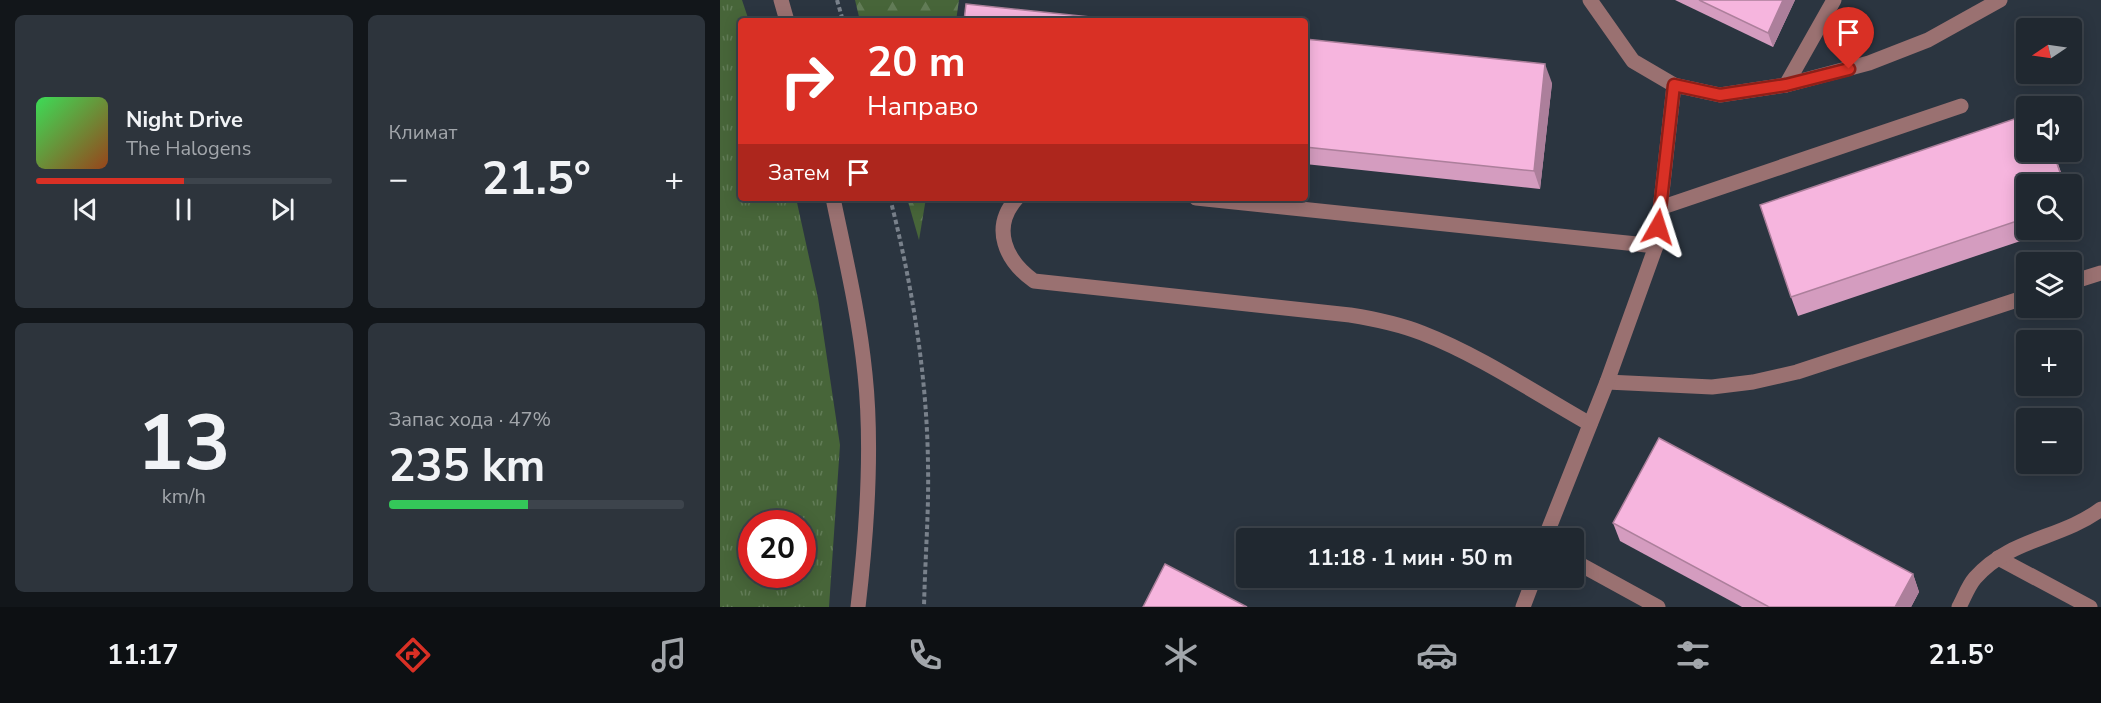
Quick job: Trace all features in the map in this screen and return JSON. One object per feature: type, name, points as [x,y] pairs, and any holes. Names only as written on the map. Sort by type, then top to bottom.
[{"type":"street","points":[[781,0],[785,18]]},
{"type":"street","points":[[1590,0],[1633,61],[1674,85],[1720,95],[1786,85],[1869,63],[1928,40],[2000,0]]},
{"type":"street","points":[[1786,85],[1834,0]]},
{"type":"street","points":[[1549,528],[1607,382],[1656,246],[1674,85]]},
{"type":"street","points":[[1660,208],[1961,106]]},
{"type":"street","points":[[834,201],[853,292],[866,375],[868,459],[858,607]]},
{"type":"street","points":[[1015,201],[1007,213],[1003,230],[1007,254],[1018,270],[1034,281],[1350,315],[1393,323],[1461,351],[1590,424]]},
{"type":"street","points":[[1225,201],[1656,246]]},
{"type":"street","points":[[2082,279],[2101,273]]},
{"type":"street","points":[[1607,382],[1712,387],[1753,382],[1797,372],[2016,300]]},
{"type":"street","points":[[1959,607],[1974,579],[1998,558],[2016,546],[2072,526],[2101,508]]},
{"type":"street","points":[[1998,558],[2090,607]]},
{"type":"street","points":[[1584,566],[1658,607]]},
{"type":"street","points":[[1523,607],[1530,588]]},
{"type":"path","points":[[837,0],[842,18]]},
{"type":"path","points":[[891,201],[906,259],[923,375],[928,464],[924,607]]},
{"type":"green space","points":[[720,0],[742,0],[748,18],[738,18],[738,201],[797,201],[818,298],[840,445],[829,607],[720,607]]},
{"type":"green space","points":[[855,0],[959,0],[956,18],[859,18]]},
{"type":"green space","points":[[908,201],[926,201],[919,240]]},
{"type":"building","points":[[1699,0],[1783,0],[1768,33]]},
{"type":"building","points":[[966,4],[1100,18],[964,18]]},
{"type":"building","points":[[1308,39],[1545,64],[1534,171],[1308,147]]},
{"type":"building","points":[[2016,118],[2016,162],[2056,162],[2061,174],[2016,174],[2016,221],[1791,297],[1760,205]]},
{"type":"building","points":[[1659,438],[1913,574],[1895,607],[1769,607],[1613,523]]},
{"type":"building","points":[[1165,564],[1247,607],[1143,607]]},
{"type":"route","points":[[1658,227],[1674,85],[1720,95],[1786,85],[1849,69]]}]
